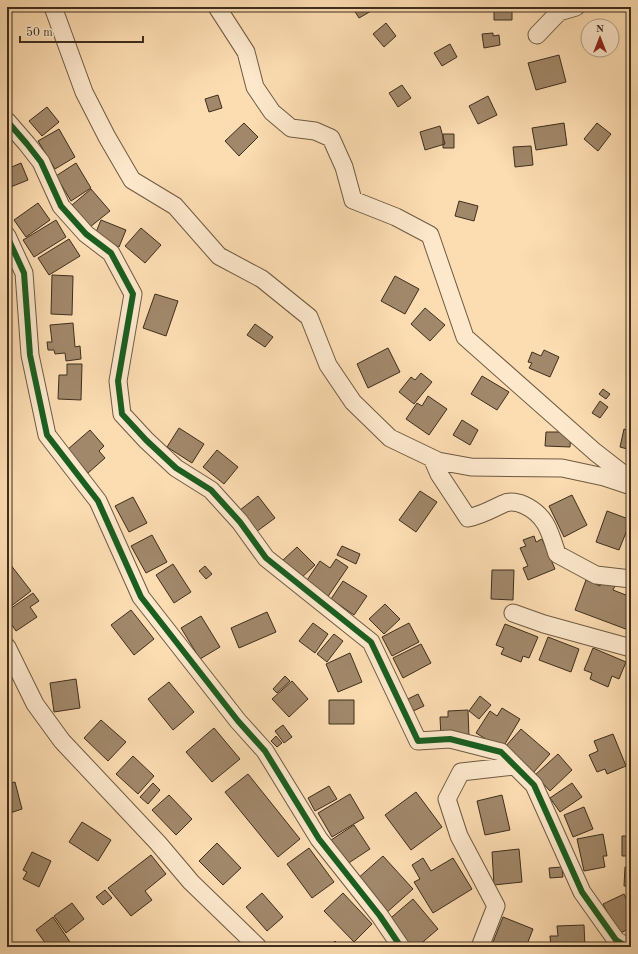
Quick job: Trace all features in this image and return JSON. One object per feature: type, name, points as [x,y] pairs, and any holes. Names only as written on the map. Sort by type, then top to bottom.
[{"type":"street","points":[[53,7],[84,92],[107,137],[132,180],[175,206],[219,256],[262,278],[309,318],[328,365],[353,402],[390,438],[438,461],[471,467],[562,468],[604,477],[631,486]]},
{"type":"street","points":[[218,7],[246,52],[255,87],[272,112],[291,128],[314,131],[331,138],[344,167],[354,200],[396,218],[430,235],[465,337],[595,452],[631,480]]},
{"type":"street","points":[[537,35],[559,12],[576,7]]},
{"type":"street","points":[[7,121],[41,162],[61,206],[86,234],[111,253],[133,294],[118,381],[122,414],[146,440],[176,468],[211,490],[240,522],[266,558],[371,642],[418,741],[450,739],[501,752],[534,784],[582,892],[616,940],[627,947]]},
{"type":"street","points":[[7,236],[24,272],[30,355],[47,435],[98,501],[140,597],[238,721],[265,751],[319,839],[380,916],[401,947]]},
{"type":"street","points":[[432,458],[440,474],[468,518],[480,516],[504,504],[518,502],[532,508],[542,518],[548,528],[557,554],[596,575],[631,579]]},
{"type":"street","points":[[513,613],[544,624],[631,648]]},
{"type":"street","points":[[7,647],[35,704],[62,741],[158,843],[191,882],[258,947]]},
{"type":"street","points":[[480,947],[496,906],[460,836],[447,799],[461,772],[515,766]]},
{"type":"building","points":[[352,7],[378,7],[359,18]]},
{"type":"building","points":[[494,7],[505,7],[505,9],[512,9],[512,20],[494,20]]},
{"type":"building","points":[[386,23],[396,36],[384,47],[373,34]]},
{"type":"building","points":[[493,33],[493,36],[499,35],[500,45],[484,48],[482,34]]},
{"type":"building","points":[[450,44],[457,57],[442,66],[434,53]]},
{"type":"building","points":[[559,55],[566,82],[536,90],[528,63]]},
{"type":"building","points":[[402,85],[411,98],[398,107],[389,93]]},
{"type":"building","points":[[218,95],[222,108],[209,112],[205,99]]},
{"type":"building","points":[[488,96],[497,115],[478,124],[469,106]]},
{"type":"building","points":[[47,107],[59,122],[42,136],[29,121]]},
{"type":"building","points":[[244,123],[258,137],[239,156],[225,141]]},
{"type":"building","points":[[564,123],[567,145],[536,150],[532,128]]},
{"type":"building","points":[[597,123],[611,134],[598,151],[584,139]]},
{"type":"building","points":[[440,126],[445,144],[425,150],[420,132]]},
{"type":"building","points":[[59,129],[75,157],[55,169],[38,141]]},
{"type":"building","points":[[443,134],[454,134],[454,148],[443,148]]},
{"type":"building","points":[[531,146],[533,165],[515,167],[513,147]]},
{"type":"building","points":[[21,163],[28,180],[8,188],[7,169]]},
{"type":"building","points":[[76,163],[91,188],[71,201],[56,176]]},
{"type":"building","points":[[91,189],[110,211],[90,227],[72,205]]},
{"type":"building","points":[[459,201],[478,206],[474,221],[455,216]]},
{"type":"building","points":[[38,203],[50,220],[26,237],[14,220]]},
{"type":"building","points":[[56,220],[66,237],[34,257],[23,240]]},
{"type":"building","points":[[101,220],[126,230],[119,247],[94,237]]},
{"type":"building","points":[[141,228],[161,245],[145,263],[125,246]]},
{"type":"building","points":[[69,239],[80,256],[49,275],[38,258]]},
{"type":"building","points":[[52,275],[73,276],[72,315],[51,314]]},
{"type":"building","points":[[395,276],[419,289],[405,314],[381,301]]},
{"type":"building","points":[[155,294],[178,301],[166,336],[143,328]]},
{"type":"building","points":[[425,308],[445,325],[430,341],[411,324]]},
{"type":"building","points":[[73,323],[75,347],[80,346],[81,359],[66,361],[65,353],[55,354],[54,350],[48,350],[47,342],[52,342],[50,325]]},
{"type":"building","points":[[255,324],[273,337],[265,347],[247,335]]},
{"type":"building","points":[[388,348],[400,372],[368,388],[357,364]]},
{"type":"building","points":[[544,350],[559,357],[550,377],[529,368],[532,363],[528,362],[532,352],[541,356]]},
{"type":"building","points":[[67,364],[82,364],[81,400],[58,399],[59,375],[67,375]]},
{"type":"building","points":[[421,373],[432,382],[414,404],[399,392],[411,377],[415,380]]},
{"type":"building","points":[[482,376],[509,392],[497,410],[471,394]]},
{"type":"building","points":[[603,389],[610,394],[606,399],[599,394]]},
{"type":"building","points":[[7,394],[12,407],[7,409]]},
{"type":"building","points":[[428,396],[447,409],[429,435],[406,419],[417,403],[422,406]]},
{"type":"building","points":[[600,401],[608,407],[600,418],[592,413]]},
{"type":"building","points":[[462,420],[478,430],[470,445],[453,435]]},
{"type":"building","points":[[179,428],[204,444],[192,463],[167,447]]},
{"type":"building","points":[[624,429],[631,431],[631,450],[620,447]]},
{"type":"building","points":[[90,430],[104,446],[99,451],[105,458],[88,473],[67,450]]},
{"type":"building","points":[[546,432],[571,432],[570,447],[545,446]]},
{"type":"building","points":[[217,450],[238,467],[224,484],[203,467]]},
{"type":"building","points":[[420,491],[437,502],[416,532],[399,520]]},
{"type":"building","points":[[572,495],[587,525],[564,537],[549,506]]},
{"type":"building","points":[[258,496],[275,518],[256,532],[240,510]]},
{"type":"building","points":[[133,497],[147,523],[129,532],[115,506]]},
{"type":"building","points":[[607,511],[631,520],[619,550],[596,542]]},
{"type":"building","points":[[152,535],[167,562],[146,573],[131,546]]},
{"type":"building","points":[[534,536],[536,542],[542,539],[555,569],[528,580],[523,568],[528,566],[520,548],[526,546],[523,540]]},
{"type":"building","points":[[342,546],[360,554],[356,564],[337,555]]},
{"type":"building","points":[[297,547],[315,565],[300,579],[282,561]]},
{"type":"building","points":[[336,559],[348,567],[327,598],[305,583],[320,561],[330,568]]},
{"type":"building","points":[[10,564],[31,591],[10,607],[7,603],[7,566]]},
{"type":"building","points":[[173,564],[191,592],[174,603],[156,575]]},
{"type":"building","points":[[205,566],[212,574],[206,579],[199,571]]},
{"type":"building","points":[[492,570],[514,570],[513,600],[491,599]]},
{"type":"building","points":[[586,580],[600,586],[602,581],[615,586],[613,590],[631,597],[631,631],[575,610]]},
{"type":"building","points":[[343,581],[367,596],[354,615],[331,599]]},
{"type":"building","points":[[33,593],[39,601],[30,607],[37,617],[16,631],[7,618],[7,611]]},
{"type":"building","points":[[385,604],[400,619],[384,634],[369,619]]},
{"type":"building","points":[[131,610],[154,639],[134,655],[111,625]]},
{"type":"building","points":[[267,612],[276,632],[239,648],[231,628]]},
{"type":"building","points":[[201,616],[220,647],[200,659],[181,628]]},
{"type":"building","points":[[313,623],[328,634],[315,653],[299,641]]},
{"type":"building","points":[[409,623],[419,642],[392,656],[382,637]]},
{"type":"building","points":[[505,624],[538,637],[529,658],[523,656],[521,662],[501,654],[504,648],[496,645]]},
{"type":"building","points":[[334,634],[343,641],[327,662],[317,654]]},
{"type":"building","points":[[548,637],[579,649],[571,672],[539,660]]},
{"type":"building","points":[[421,644],[431,663],[403,678],[393,658]]},
{"type":"building","points":[[593,648],[626,662],[619,679],[612,676],[608,687],[590,679],[592,673],[584,670]]},
{"type":"building","points":[[350,653],[362,682],[338,692],[326,664]]},
{"type":"building","points":[[285,676],[290,681],[277,693],[273,689]]},
{"type":"building","points":[[76,679],[80,708],[54,712],[50,683]]},
{"type":"building","points":[[292,681],[308,699],[289,717],[272,699]]},
{"type":"building","points":[[169,682],[194,712],[173,730],[148,699]]},
{"type":"building","points":[[418,694],[424,706],[411,712],[406,700]]},
{"type":"building","points":[[480,696],[491,705],[479,719],[469,711]]},
{"type":"building","points":[[329,700],[354,700],[354,724],[329,724]]},
{"type":"building","points":[[502,708],[520,719],[502,749],[476,733],[490,711],[497,716]]},
{"type":"building","points":[[468,710],[469,737],[441,738],[440,717],[448,717],[448,711]]},
{"type":"building","points":[[101,720],[126,742],[108,761],[84,738]]},
{"type":"building","points":[[283,725],[292,737],[284,743],[275,731]]},
{"type":"building","points":[[214,728],[240,759],[212,782],[186,752]]},
{"type":"building","points":[[521,729],[550,754],[533,773],[504,748]]},
{"type":"building","points":[[613,734],[626,766],[607,774],[605,769],[597,772],[589,755],[598,751],[594,741]]},
{"type":"building","points":[[276,736],[282,743],[277,747],[271,741]]},
{"type":"building","points":[[558,754],[572,770],[550,791],[535,775]]},
{"type":"building","points":[[133,756],[154,776],[138,794],[116,774]]},
{"type":"building","points":[[248,774],[300,839],[278,857],[225,792]]},
{"type":"building","points":[[15,782],[22,809],[7,814],[7,784]]},
{"type":"building","points":[[153,783],[160,790],[148,804],[140,797]]},
{"type":"building","points":[[572,783],[582,797],[560,812],[550,798]]},
{"type":"building","points":[[329,786],[337,799],[315,811],[308,798]]},
{"type":"building","points":[[416,792],[442,827],[411,850],[385,815]]},
{"type":"building","points":[[350,794],[364,818],[332,837],[318,813]]},
{"type":"building","points":[[169,795],[192,819],[176,835],[152,810]]},
{"type":"building","points":[[502,795],[510,830],[485,835],[477,801]]},
{"type":"building","points":[[584,807],[593,829],[573,837],[564,815]]},
{"type":"building","points":[[82,822],[111,840],[98,861],[69,842]]},
{"type":"building","points":[[354,825],[370,849],[344,866],[328,842]]},
{"type":"building","points":[[627,831],[631,831],[631,856],[622,856],[622,836],[627,836]]},
{"type":"building","points":[[603,834],[607,856],[603,856],[605,867],[584,871],[577,839]]},
{"type":"building","points":[[217,843],[241,868],[223,885],[199,861]]},
{"type":"building","points":[[309,848],[334,882],[312,898],[287,864]]},
{"type":"building","points":[[519,849],[522,882],[494,885],[492,852]]},
{"type":"building","points":[[32,852],[51,861],[39,887],[23,879],[27,872],[23,870]]},
{"type":"building","points":[[151,855],[166,874],[145,891],[152,900],[131,916],[108,888]]},
{"type":"building","points":[[383,856],[413,889],[385,914],[356,880]]},
{"type":"building","points":[[423,858],[431,871],[453,858],[472,889],[433,913],[414,882],[420,879],[412,865]]},
{"type":"building","points":[[562,867],[563,877],[550,878],[549,868]]},
{"type":"building","points":[[625,867],[631,867],[631,893],[630,886],[624,886]]},
{"type":"building","points":[[105,890],[112,898],[103,905],[96,897]]},
{"type":"building","points":[[262,893],[283,917],[267,931],[246,907]]},
{"type":"building","points":[[343,893],[372,924],[354,942],[324,911]]},
{"type":"building","points":[[624,894],[631,910],[631,928],[618,934],[603,904]]},
{"type":"building","points":[[413,899],[438,929],[417,947],[407,947],[386,922]]},
{"type":"building","points":[[72,903],[84,919],[66,933],[54,916]]},
{"type":"building","points":[[53,917],[72,945],[69,947],[48,947],[36,930]]},
{"type":"building","points":[[503,917],[533,929],[526,947],[491,947]]},
{"type":"building","points":[[584,925],[585,947],[551,947],[550,936],[558,936],[557,926]]},
{"type":"building","points":[[335,941],[341,947],[329,947]]},
{"type":"building","points":[[152,942],[157,947],[146,947]]},
{"type":"building","points":[[358,943],[362,947],[354,947]]},
{"type":"cycle path","points":[[7,121],[41,162],[61,206],[86,234],[111,253],[133,294],[118,381],[122,414],[146,440],[176,468],[211,490],[240,522],[266,558],[371,642],[418,741],[450,739],[501,752],[534,785],[582,892],[616,940],[627,947]]},
{"type":"cycle path","points":[[7,236],[24,273],[30,355],[47,435],[98,501],[141,597],[238,721],[265,751],[319,839],[380,916],[401,947]]}]
